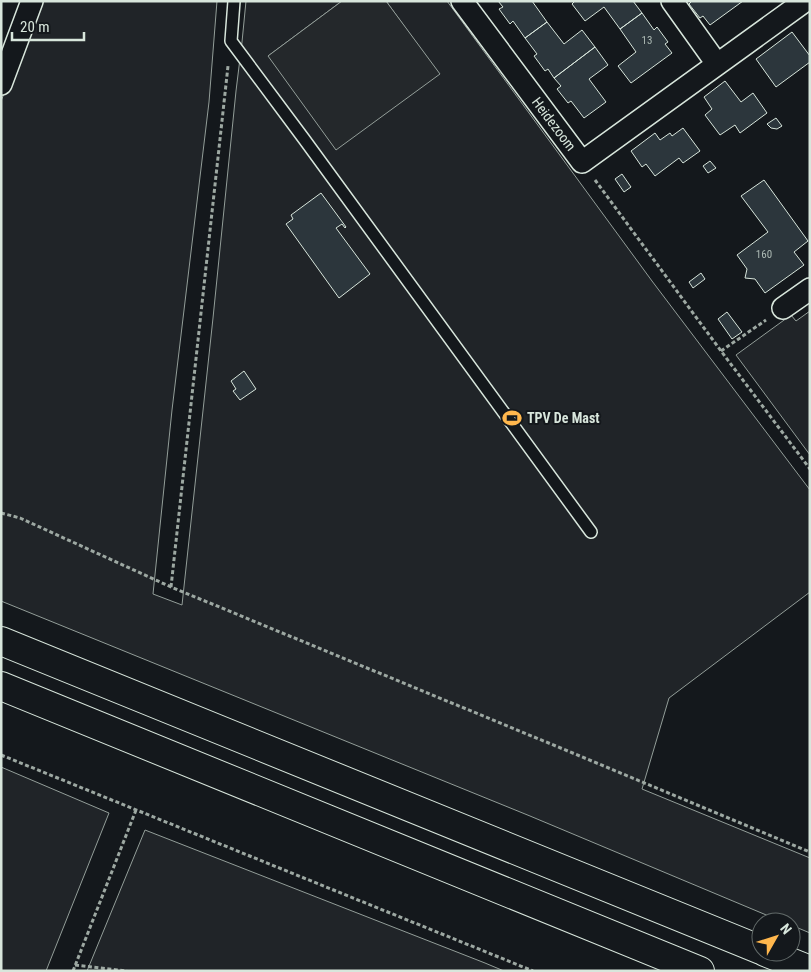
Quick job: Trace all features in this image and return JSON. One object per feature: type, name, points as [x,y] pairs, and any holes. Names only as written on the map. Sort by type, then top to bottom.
[{"type":"highway","points":[[1,641],[751,946]]},
{"type":"highway","points":[[1,686],[700,971]]},
{"type":"highway","points":[[790,962],[810,970]]},
{"type":"street","points":[[1,84],[32,1]]},
{"type":"street","name":"Heidezoom","points":[[462,1],[582,162],[805,1]]},
{"type":"street","points":[[672,1],[717,64]]},
{"type":"street","points":[[783,308],[810,289]]},
{"type":"lane","points":[[234,1],[231,41],[590,532]]},
{"type":"path","points":[[171,587],[231,41]]},
{"type":"path","points":[[582,162],[810,469]]},
{"type":"path","points":[[721,351],[783,308]]},
{"type":"path","points":[[1,513],[20,518],[171,587],[810,852]]},
{"type":"path","points":[[1,755],[533,971]]},
{"type":"path","points":[[73,971],[136,810]]},
{"type":"path","points":[[75,965],[127,971]]},
{"type":"shaded area","points":[[42,1],[217,1],[209,102],[172,410],[153,594],[182,605],[246,1],[342,1],[268,56],[439,74],[386,1],[447,1],[652,281],[810,490],[810,592],[669,698],[642,789],[810,858],[810,933],[801,929],[801,912],[759,912],[530,816],[1,601],[1,101]]},
{"type":"shaded area","points":[[342,1],[386,1],[440,74],[336,150],[268,56]]},
{"type":"shaded area","points":[[810,311],[810,455],[736,355],[791,315],[796,321]]},
{"type":"shaded area","points":[[1,767],[109,813],[46,971],[1,971]]},
{"type":"shaded area","points":[[145,830],[485,963],[504,971],[87,971]]},
{"type":"building","points":[[498,1],[532,1],[547,22],[525,38],[513,21],[510,24],[499,9],[503,7]]},
{"type":"building","points":[[575,1],[633,1],[642,13],[620,29],[604,7],[585,21],[572,4]]},
{"type":"building","points":[[692,1],[743,1],[710,25],[703,16],[700,18],[689,4]]},
{"type":"building","points":[[642,13],[654,30],[657,27],[668,42],[665,44],[672,53],[631,83],[618,66],[636,52],[620,29]]},
{"type":"building","points":[[547,22],[564,44],[582,30],[595,47],[554,78],[548,69],[545,71],[534,56],[537,54],[525,38]]},
{"type":"building","points":[[792,32],[810,56],[810,62],[776,87],[756,59]]},
{"type":"building","points":[[595,47],[608,65],[589,79],[606,102],[584,118],[571,101],[568,103],[557,89],[561,86],[554,78]]},
{"type":"building","points":[[725,81],[741,102],[753,93],[767,113],[740,133],[735,125],[720,135],[705,115],[712,109],[704,97]]},
{"type":"building","points":[[776,118],[782,126],[777,129],[771,128],[767,124]]},
{"type":"building","points":[[683,128],[700,151],[683,163],[679,158],[655,176],[646,164],[642,167],[631,151],[655,133],[660,140],[670,133],[672,136]]},
{"type":"building","points":[[710,161],[716,168],[708,173],[703,166]]},
{"type":"building","points":[[622,174],[631,187],[624,192],[615,179]]},
{"type":"building","points":[[764,180],[808,241],[794,252],[804,265],[765,293],[755,279],[745,278],[747,269],[737,255],[768,232],[741,196]]},
{"type":"building","points":[[321,193],[346,227],[342,224],[336,228],[370,274],[339,298],[286,224],[293,219],[291,215]]},
{"type":"building","points":[[701,273],[705,279],[693,288],[689,282]]},
{"type":"building","points":[[727,312],[742,332],[732,339],[718,319]]},
{"type":"building","points":[[244,371],[256,389],[240,400],[233,391],[236,389],[231,381]]},
{"type":"place","name":"TPV De Mast","points":[[512,418]]}]
